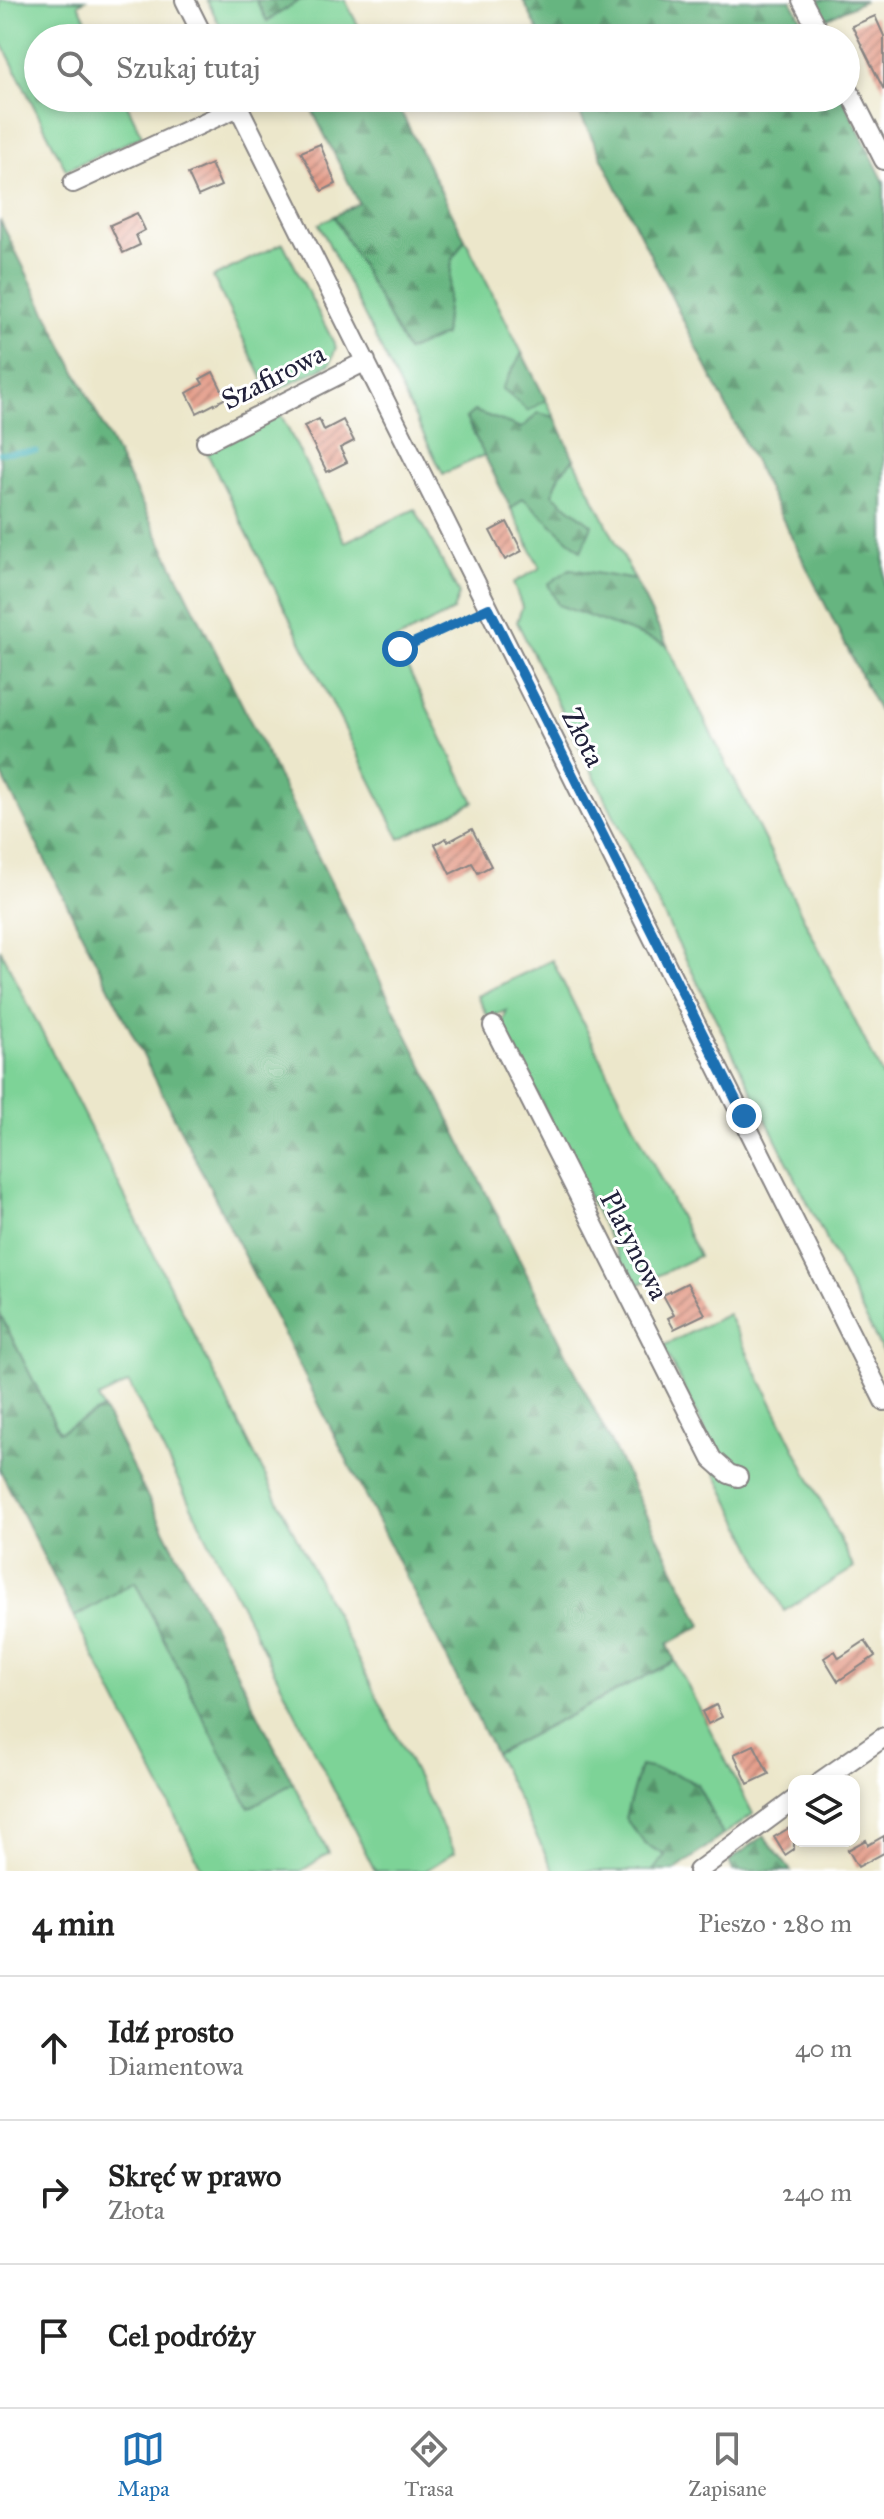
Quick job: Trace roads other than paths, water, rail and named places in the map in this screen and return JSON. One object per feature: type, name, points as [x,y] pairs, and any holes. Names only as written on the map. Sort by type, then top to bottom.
[{"type":"street","points":[[185,0],[197,24]]},
{"type":"street","points":[[802,0],[815,24]]},
{"type":"street","points":[[73,183],[216,112]]},
{"type":"street","name":"Złota","points":[[241,112],[884,1401]]},
{"type":"street","points":[[860,112],[884,160]]},
{"type":"street","name":"Szafirowa","points":[[206,442],[366,361]]},
{"type":"street","name":"Platynowa","points":[[493,1026],[712,1459],[729,1474],[738,1477]]},
{"type":"street","points":[[830,1775],[884,1737]]},
{"type":"street","points":[[698,1871],[788,1804]]},
{"type":"waterway","points":[[0,453],[37,451]]}]
